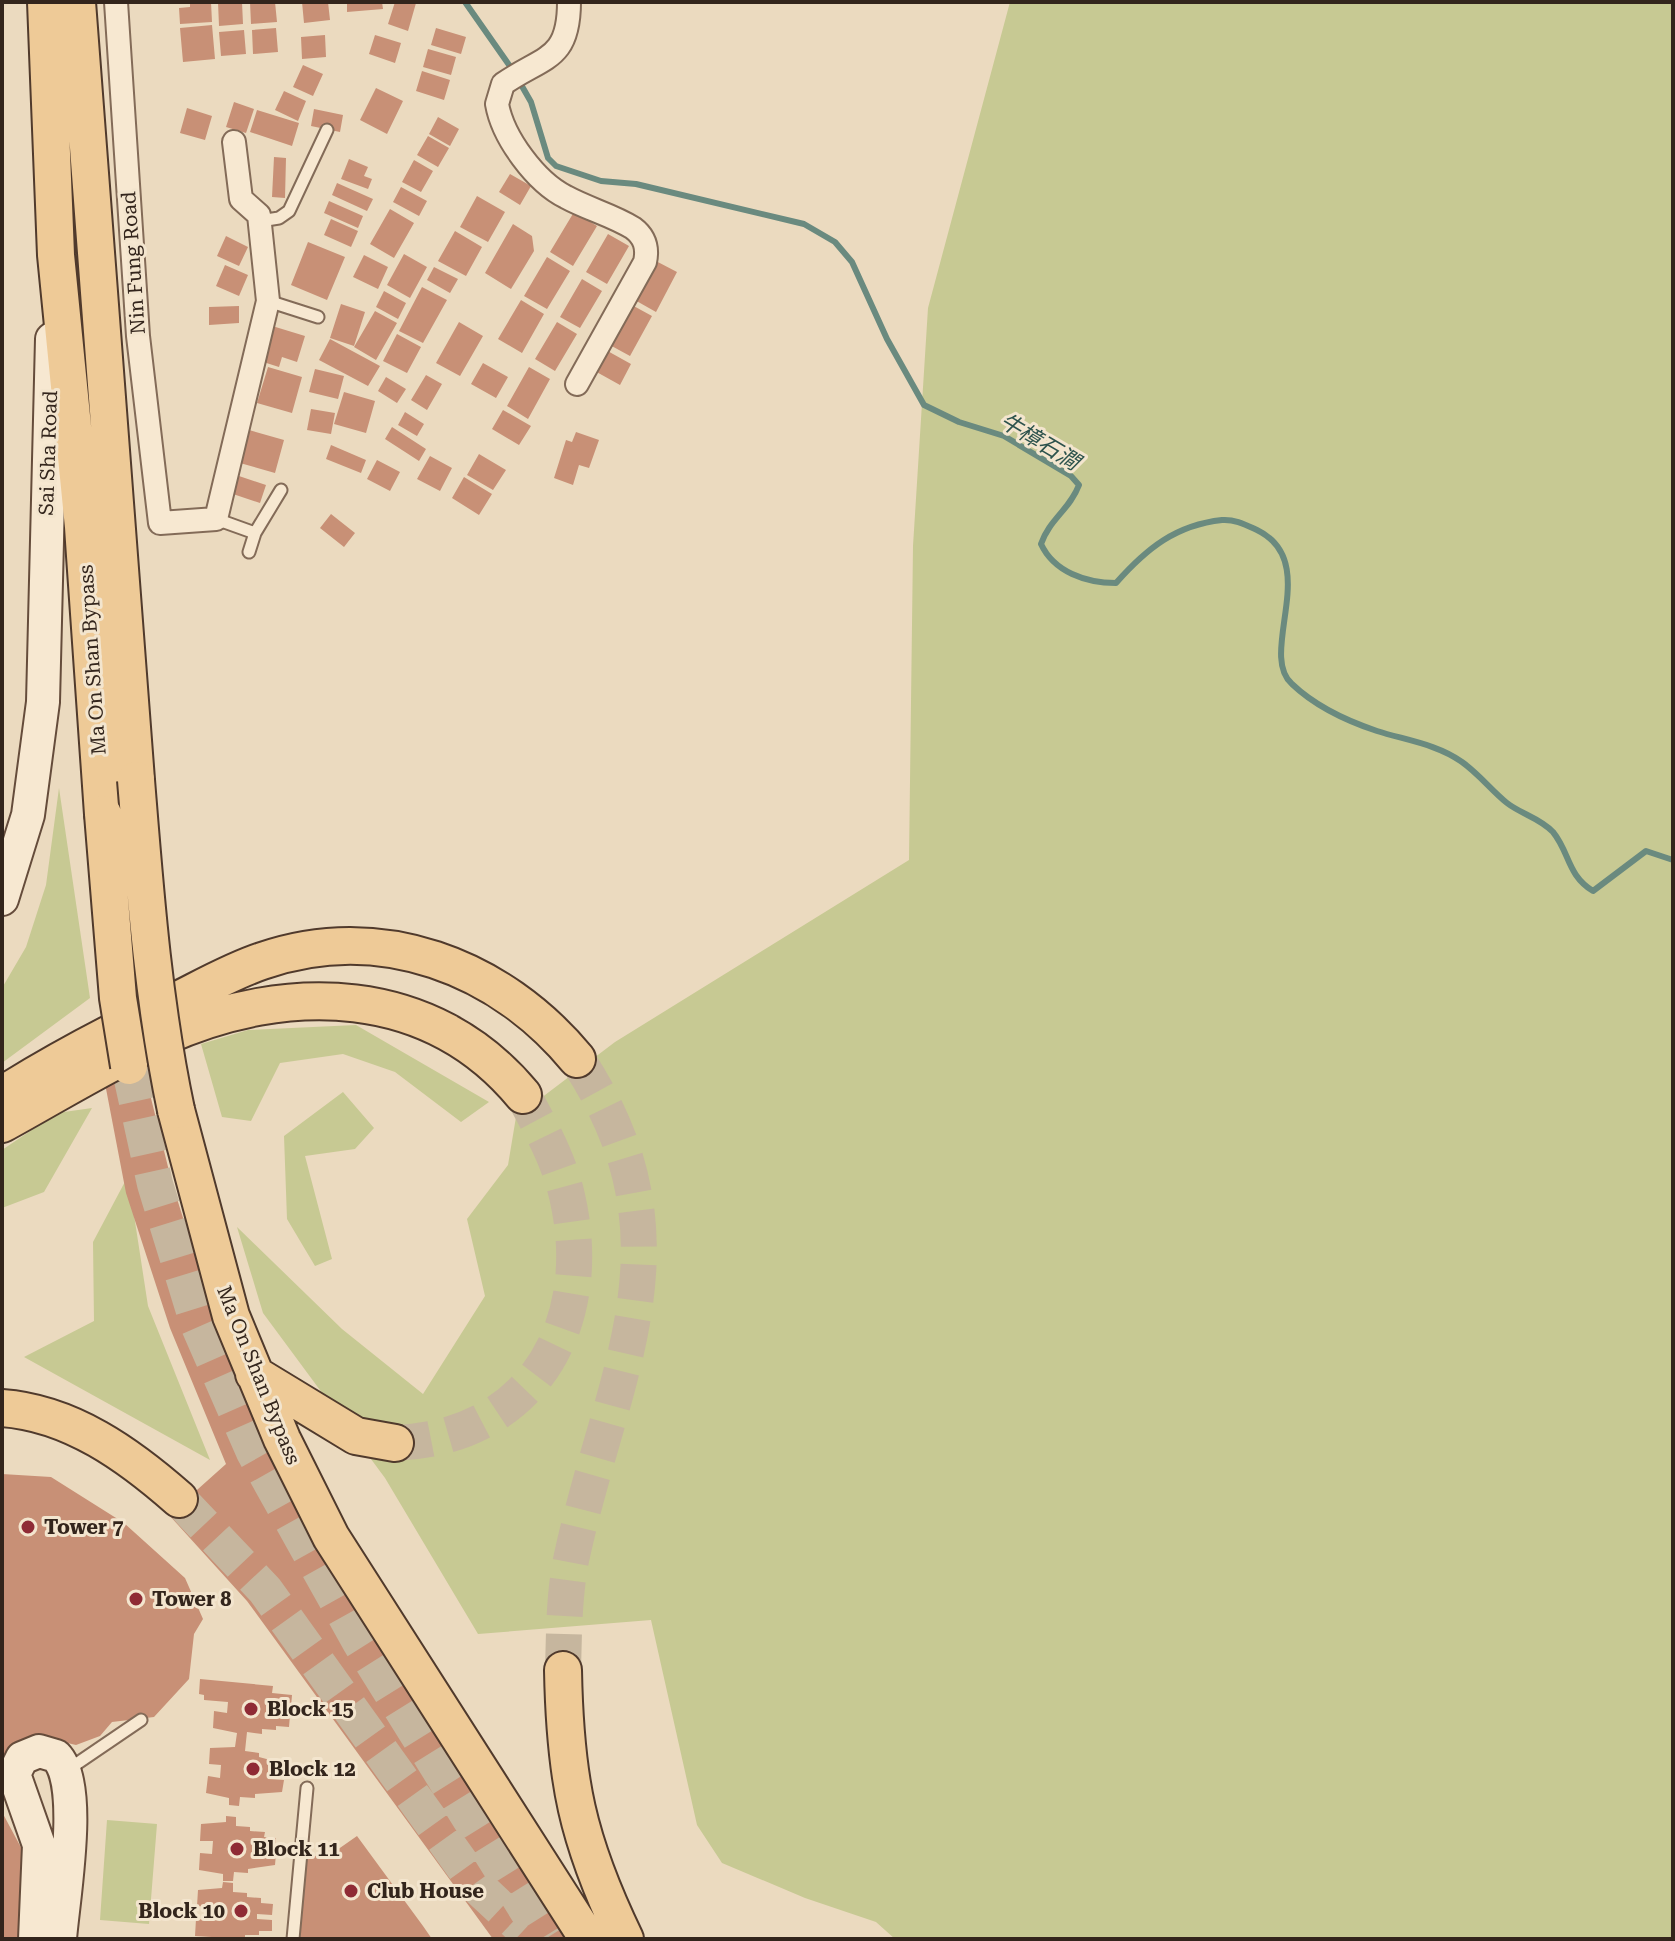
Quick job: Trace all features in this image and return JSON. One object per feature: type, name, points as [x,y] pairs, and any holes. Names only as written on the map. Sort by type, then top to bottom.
[{"type":"main road","name":"Sai Sha Road","points":[[2,899],[28,815],[43,702],[56,255],[46,2]]},
{"type":"main road","name":"Ma On Shan Bypass","points":[[77,2],[147,918],[165,1059],[193,1180],[231,1316],[282,1439],[331,1537],[588,1939]]},
{"type":"main road","name":"Ma On Shan Bypass","points":[[56,255],[83,527],[118,998],[129,1066]]},
{"type":"main road","points":[[2,1095],[91,1043],[245,967],[296,952],[348,946],[416,953],[476,975],[534,1013],[577,1059]]},
{"type":"main road","points":[[2,1124],[181,1030],[245,1011],[308,1001],[369,1004],[424,1021],[475,1048],[523,1095]]},
{"type":"main road","points":[[254,1374],[356,1436],[395,1443]]},
{"type":"main road","points":[[2,1408],[67,1423],[143,1467],[179,1499]]},
{"type":"main road","points":[[563,1670],[572,1799],[592,1867],[625,1922]]},
{"type":"main road","points":[[35,1939],[39,1845],[14,1794],[14,1774],[26,1751],[56,1756],[66,1771],[69,1834],[60,1939]]},
{"type":"street","name":"Nin Fung Road","points":[[116,2],[138,336],[160,523],[216,519]]},
{"type":"street","points":[[569,2],[568,29],[557,52],[506,81],[499,92],[497,104],[513,141],[542,180],[561,195],[633,228],[642,234],[646,244],[645,262],[577,384]]},
{"type":"street","points":[[216,519],[268,301],[259,215],[241,199],[234,142]]},
{"type":"lane","points":[[260,221],[279,218],[289,211],[327,130]]},
{"type":"lane","points":[[268,301],[318,317]]},
{"type":"lane","points":[[249,552],[255,533],[281,490]]},
{"type":"lane","points":[[216,519],[255,533]]},
{"type":"lane","points":[[66,1771],[141,1720]]},
{"type":"lane","points":[[293,1939],[307,1788]]},
{"type":"green space","points":[[1010,2],[1673,2],[1673,1939],[895,1939],[876,1922],[805,1898],[722,1863],[697,1825],[651,1620],[478,1634],[385,1478],[263,1313],[237,1227],[342,1329],[423,1394],[485,1296],[467,1219],[508,1165],[516,1117],[615,1042],[909,860],[913,546],[928,308]]},
{"type":"green space","points":[[59,788],[90,998],[2,1063],[2,988],[26,947],[46,885]]},
{"type":"green space","points":[[356,1025],[489,1102],[461,1122],[395,1072],[343,1054],[280,1063],[251,1121],[222,1117],[201,1044],[248,1030]]},
{"type":"green space","points":[[343,1092],[374,1128],[355,1149],[305,1156],[332,1259],[315,1266],[287,1219],[284,1136]]},
{"type":"green space","points":[[92,1108],[44,1192],[2,1208],[2,1150],[57,1113]]},
{"type":"green space","points":[[128,1176],[148,1306],[210,1460],[24,1357],[94,1321],[93,1242]]},
{"type":"green space","points":[[107,1820],[157,1824],[149,1924],[100,1920]]},
{"type":"building","points":[[190,2],[211,2],[212,22],[180,24],[179,8],[190,7]]},
{"type":"building","points":[[218,2],[242,2],[243,24],[219,26]]},
{"type":"building","points":[[250,2],[275,2],[277,22],[251,24]]},
{"type":"building","points":[[302,2],[328,2],[330,20],[304,23]]},
{"type":"building","points":[[347,2],[382,2],[383,9],[347,12]]},
{"type":"building","points":[[395,2],[416,3],[408,31],[388,24]]},
{"type":"building","points":[[212,25],[215,59],[183,62],[180,28]]},
{"type":"building","points":[[276,28],[278,52],[253,54],[252,30]]},
{"type":"building","points":[[436,28],[466,37],[461,54],[431,45]]},
{"type":"building","points":[[244,30],[246,54],[221,56],[219,32]]},
{"type":"building","points":[[325,35],[326,57],[302,59],[301,37]]},
{"type":"building","points":[[375,35],[401,43],[395,63],[369,54]]},
{"type":"building","points":[[428,49],[456,57],[451,75],[423,67]]},
{"type":"building","points":[[303,65],[323,74],[313,96],[293,87]]},
{"type":"building","points":[[422,71],[450,80],[444,100],[416,91]]},
{"type":"building","points":[[376,88],[403,101],[387,134],[360,120]]},
{"type":"building","points":[[284,91],[306,101],[298,121],[275,110]]},
{"type":"building","points":[[234,102],[254,109],[246,133],[226,127]]},
{"type":"building","points":[[187,108],[212,116],[205,140],[180,133]]},
{"type":"building","points":[[314,109],[343,115],[340,132],[311,126]]},
{"type":"building","points":[[257,110],[299,123],[292,146],[250,132]]},
{"type":"building","points":[[438,117],[459,129],[450,146],[429,134]]},
{"type":"building","points":[[428,136],[449,148],[438,167],[417,155]]},
{"type":"building","points":[[274,157],[286,158],[285,198],[272,197]]},
{"type":"building","points":[[349,159],[368,167],[364,176],[372,179],[368,189],[341,179]]},
{"type":"building","points":[[414,160],[433,171],[421,192],[402,182]]},
{"type":"building","points":[[510,174],[531,186],[520,205],[499,192]]},
{"type":"building","points":[[337,183],[373,199],[367,211],[332,195]]},
{"type":"building","points":[[401,187],[427,201],[419,216],[393,202]]},
{"type":"building","points":[[477,196],[505,212],[488,242],[460,227]]},
{"type":"building","points":[[329,201],[363,216],[358,228],[324,213]]},
{"type":"building","points":[[390,209],[414,223],[394,258],[370,244]]},
{"type":"building","points":[[574,212],[597,226],[573,266],[550,252]]},
{"type":"building","points":[[331,219],[358,231],[351,247],[324,235]]},
{"type":"building","points":[[513,224],[532,236],[534,251],[511,289],[485,273]]},
{"type":"building","points":[[455,231],[482,247],[466,276],[438,261]]},
{"type":"building","points":[[608,234],[629,246],[607,284],[586,272]]},
{"type":"building","points":[[226,236],[248,247],[239,266],[217,256]]},
{"type":"building","points":[[308,242],[345,257],[327,300],[291,285]]},
{"type":"building","points":[[404,254],[427,267],[410,298],[387,285]]},
{"type":"building","points":[[364,255],[388,267],[378,289],[353,277]]},
{"type":"building","points":[[547,257],[570,271],[547,309],[524,296]]},
{"type":"building","points":[[654,260],[677,272],[656,312],[633,299]]},
{"type":"building","points":[[225,265],[248,275],[239,296],[216,286]]},
{"type":"building","points":[[434,267],[458,279],[450,293],[427,280]]},
{"type":"building","points":[[582,279],[602,291],[580,328],[560,317]]},
{"type":"building","points":[[422,287],[447,300],[423,343],[399,331]]},
{"type":"building","points":[[384,291],[406,303],[398,319],[376,307]]},
{"type":"building","points":[[521,300],[544,314],[522,353],[498,339]]},
{"type":"building","points":[[341,304],[365,312],[354,346],[330,338]]},
{"type":"building","points":[[630,304],[652,316],[630,356],[608,344]]},
{"type":"building","points":[[239,306],[239,323],[209,325],[209,307]]},
{"type":"building","points":[[375,311],[397,323],[376,360],[354,347]]},
{"type":"building","points":[[459,322],[483,336],[460,376],[436,363]]},
{"type":"building","points":[[557,322],[577,334],[555,371],[535,359]]},
{"type":"building","points":[[269,325],[305,336],[297,362],[282,357],[279,367],[257,360]]},
{"type":"building","points":[[397,334],[421,347],[407,373],[383,361]]},
{"type":"building","points":[[330,339],[380,366],[368,386],[319,360]]},
{"type":"building","points":[[604,349],[631,364],[620,385],[593,370]]},
{"type":"building","points":[[483,363],[508,377],[496,398],[471,384]]},
{"type":"building","points":[[268,367],[302,377],[292,413],[257,403]]},
{"type":"building","points":[[529,367],[550,379],[528,419],[507,406]]},
{"type":"building","points":[[315,369],[344,376],[338,399],[309,392]]},
{"type":"building","points":[[426,375],[442,384],[427,410],[411,400]]},
{"type":"building","points":[[386,377],[406,389],[397,403],[378,391]]},
{"type":"building","points":[[344,392],[375,401],[366,433],[334,424]]},
{"type":"building","points":[[311,409],[335,413],[331,434],[307,430]]},
{"type":"building","points":[[503,410],[531,426],[519,445],[492,429]]},
{"type":"building","points":[[405,412],[424,424],[417,436],[398,425]]},
{"type":"building","points":[[392,427],[426,449],[419,461],[385,439]]},
{"type":"building","points":[[249,430],[284,440],[275,473],[240,463]]},
{"type":"building","points":[[576,432],[599,440],[589,468],[579,465],[573,485],[554,478],[566,440],[572,442]]},
{"type":"building","points":[[331,445],[366,460],[361,473],[326,459]]},
{"type":"building","points":[[479,454],[506,470],[493,490],[467,475]]},
{"type":"building","points":[[430,456],[452,468],[440,491],[417,479]]},
{"type":"building","points":[[377,460],[400,472],[390,491],[367,479]]},
{"type":"building","points":[[236,475],[266,485],[260,503],[230,493]]},
{"type":"building","points":[[464,477],[492,494],[479,515],[452,498]]},
{"type":"building","points":[[331,514],[355,533],[344,547],[320,528]]},
{"type":"building","points":[[143,1066],[172,1183],[216,1322],[578,1939],[493,1939],[247,1601],[169,1515],[226,1464],[170,1328],[126,1193],[103,1073]]},
{"type":"building","points":[[2,1474],[51,1477],[124,1523],[185,1578],[203,1619],[194,1634],[189,1679],[154,1717],[112,1722],[100,1736],[76,1745],[59,1741],[10,1749],[2,1759]]},
{"type":"building","points":[[200,1679],[273,1686],[272,1693],[292,1695],[291,1707],[276,1706],[275,1714],[290,1715],[289,1727],[262,1729],[262,1734],[247,1732],[245,1751],[259,1753],[259,1757],[285,1764],[284,1775],[269,1774],[268,1779],[284,1780],[282,1792],[255,1794],[255,1798],[240,1797],[239,1806],[229,1805],[229,1798],[206,1793],[208,1776],[220,1778],[221,1765],[209,1764],[210,1748],[235,1747],[237,1733],[213,1728],[214,1711],[227,1713],[228,1702],[204,1700],[204,1695],[199,1694]]},
{"type":"building","points":[[2,1812],[25,1855],[19,1939],[2,1939]]},
{"type":"building","name":"Block 11","points":[[226,1816],[236,1817],[236,1826],[250,1827],[250,1831],[265,1832],[264,1837],[276,1838],[276,1849],[261,1848],[260,1853],[276,1854],[275,1865],[248,1869],[248,1873],[234,1872],[233,1881],[223,1881],[223,1874],[199,1870],[200,1853],[212,1854],[213,1841],[200,1841],[201,1824],[226,1822]]},
{"type":"building","name":"Club House","points":[[357,1836],[432,1939],[300,1939],[306,1855],[327,1857]]},
{"type":"building","name":"Block 10","points":[[223,1882],[233,1883],[233,1892],[247,1893],[247,1897],[261,1898],[261,1903],[273,1904],[272,1915],[257,1914],[257,1919],[272,1920],[272,1931],[245,1935],[245,1939],[195,1936],[196,1919],[209,1920],[210,1907],[197,1906],[198,1890],[222,1888]]},
{"type":"waterway","name":"牛樟石澗","points":[[465,2],[514,72]]},
{"type":"waterway","name":"牛樟石澗","points":[[519,81],[531,102],[548,158],[556,166],[601,181],[636,184],[804,224],[835,242],[852,262],[887,339],[924,405],[959,422],[1004,436],[1071,476],[1079,485],[1041,544],[1063,569],[1093,581],[1116,583],[1151,549],[1190,527],[1227,520],[1257,530],[1276,545],[1285,563],[1288,585],[1281,651],[1283,670],[1301,692],[1354,722],[1432,747],[1462,762],[1507,803],[1553,832],[1573,871],[1593,891],[1646,851],[1673,860]]},
{"type":"tunnel","points":[[563,1670],[571,1560],[622,1367],[634,1308],[639,1248],[633,1188],[613,1125],[577,1059]]},
{"type":"tunnel","points":[[129,1066],[155,1184],[198,1324],[254,1452],[360,1642],[545,1939]]},
{"type":"tunnel","points":[[395,1443],[443,1436],[484,1420],[518,1396],[544,1366],[562,1329],[572,1288],[574,1243],[567,1196],[554,1157],[523,1095]]},
{"type":"tunnel","points":[[179,1499],[265,1590],[478,1887],[524,1930]]},
{"type":"place","name":"Tower 7","points":[[28,1527]]},
{"type":"place","name":"Tower 8","points":[[136,1599]]},
{"type":"place","name":"Block 15","points":[[251,1709]]},
{"type":"place","name":"Block 12","points":[[253,1769]]},
{"type":"place","name":"Block 11","points":[[237,1849]]},
{"type":"place","name":"Club House","points":[[351,1891]]},
{"type":"place","name":"Block 10","points":[[241,1911]]}]
